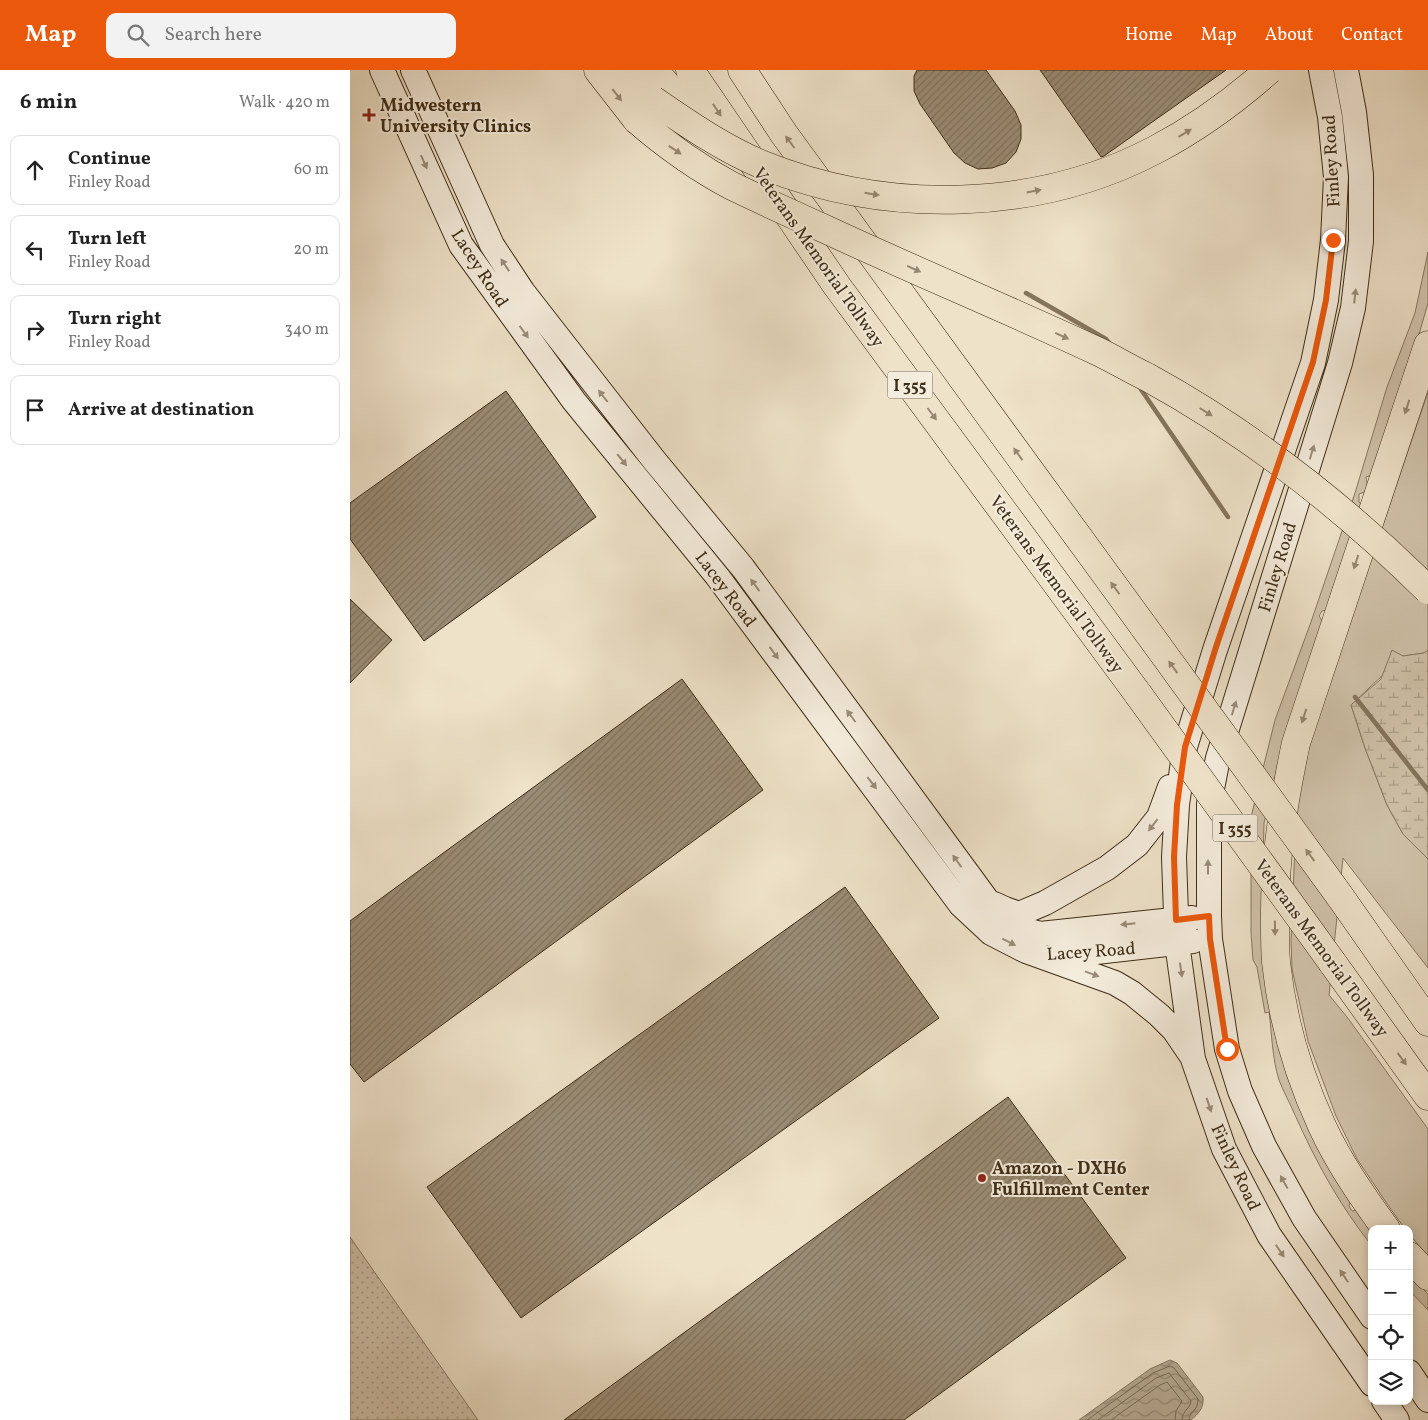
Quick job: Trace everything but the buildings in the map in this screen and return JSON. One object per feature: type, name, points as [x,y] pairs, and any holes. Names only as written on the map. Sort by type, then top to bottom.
[{"type":"highway","points":[[598,70],[645,110],[698,131],[762,165],[814,182],[908,200],[995,198],[1068,183],[1129,162],[1162,146],[1216,114],[1269,70]]},
{"type":"highway","points":[[624,70],[661,140],[708,172],[732,186],[1099,352],[1193,404],[1251,442],[1321,493],[1380,544],[1428,590]]},
{"type":"highway","points":[[654,70],[837,286]]},
{"type":"highway","name":"Veterans Memorial Tollway","points":[[690,70],[837,286],[1138,694],[1428,1096]]},
{"type":"highway","name":"I 355","points":[[742,70],[784,134],[1339,895],[1428,1022]]},
{"type":"highway","points":[[1383,1225],[1344,1167],[1322,1126],[1291,1041],[1281,1000],[1276,959],[1275,892],[1277,849],[1296,743],[1428,345]]},
{"type":"highway","points":[[1369,937],[1428,1005]]},
{"type":"highway","points":[[1413,1260],[1428,1276]]},
{"type":"main road","name":"Lacey Road","points":[[382,70],[461,245],[574,401],[717,576],[961,905],[991,933],[1026,951],[1046,957],[1177,943],[1210,927]]},
{"type":"main road","name":"Lacey Road","points":[[413,70],[492,245],[523,292],[654,460],[743,568],[999,914],[1013,926],[1040,934],[1176,920]]},
{"type":"main road","name":"Finley Road","points":[[1322,70],[1330,117],[1336,177],[1333,240],[1326,300],[1313,362],[1216,647],[1185,747],[1177,805],[1174,848],[1176,920],[1177,943],[1193,1059],[1224,1149],[1269,1235],[1368,1378]]},
{"type":"main road","name":"Finley Road","points":[[1346,70],[1354,112],[1361,175],[1361,241],[1353,308],[1340,363],[1218,758],[1209,804],[1210,927],[1227,1049],[1240,1091],[1264,1146],[1304,1218],[1371,1315]]},
{"type":"main road","points":[[987,900],[1005,910],[1019,914],[1107,868],[1137,845],[1159,817],[1185,747]]},
{"type":"main road","points":[[1176,920],[1210,927]]},
{"type":"main road","points":[[1046,957],[1115,982],[1132,993],[1174,1030],[1193,1059]]},
{"type":"main road","points":[[1413,1378],[1428,1400]]},
{"type":"main road","points":[[1387,1405],[1397,1420]]},
{"type":"green space","points":[[1428,252],[1428,303],[1411,362],[1373,475],[1366,477],[1367,491],[1359,494],[1359,502],[1363,506],[1327,610],[1322,611],[1319,616],[1323,622],[1279,761],[1264,823],[1262,901],[1351,1199],[1349,1206],[1352,1211],[1358,1210],[1369,1225],[1368,1241],[1329,1183],[1311,1150],[1279,1080],[1269,1012],[1265,1013],[1257,967],[1253,960],[1251,933],[1251,817],[1275,720],[1355,493],[1387,387],[1415,313]]},
{"type":"green space","points":[[1428,392],[1428,650],[1424,653],[1403,656],[1351,705],[1387,805],[1403,834],[1428,859],[1428,968],[1343,858],[1329,995],[1428,1129],[1428,1256],[1413,1239],[1413,1225],[1402,1225],[1357,1159],[1336,1116],[1308,1041],[1292,969],[1291,940],[1297,799],[1306,758],[1319,714]]},
{"type":"green space","points":[[1392,650],[1403,656],[1424,653],[1428,650],[1428,859],[1403,834],[1387,805],[1351,705],[1381,679]]},
{"type":"green space","points":[[350,1237],[478,1420],[350,1420]]},
{"type":"green space","points":[[1413,1279],[1428,1294],[1428,1310],[1413,1294]]},
{"type":"water","points":[[1170,1360],[1177,1363],[1203,1397],[1203,1404],[1200,1410],[1191,1420],[1079,1420],[1150,1369]]},
{"type":"waterway","points":[[1026,293],[1106,339],[1110,344]]},
{"type":"waterway","points":[[1138,385],[1228,517]]},
{"type":"waterway","points":[[1355,697],[1428,790]]},
{"type":"place","name":"Midwestern University Clinics","points":[[369,115]]},
{"type":"place","name":"Amazon - DXH6 Fulfillment Center","points":[[982,1178]]},
{"type":"route","points":[[1227,1049],[1210,939],[1209,916],[1176,920],[1174,857],[1177,805],[1185,747],[1216,647],[1313,362],[1326,300],[1333,240]]}]
